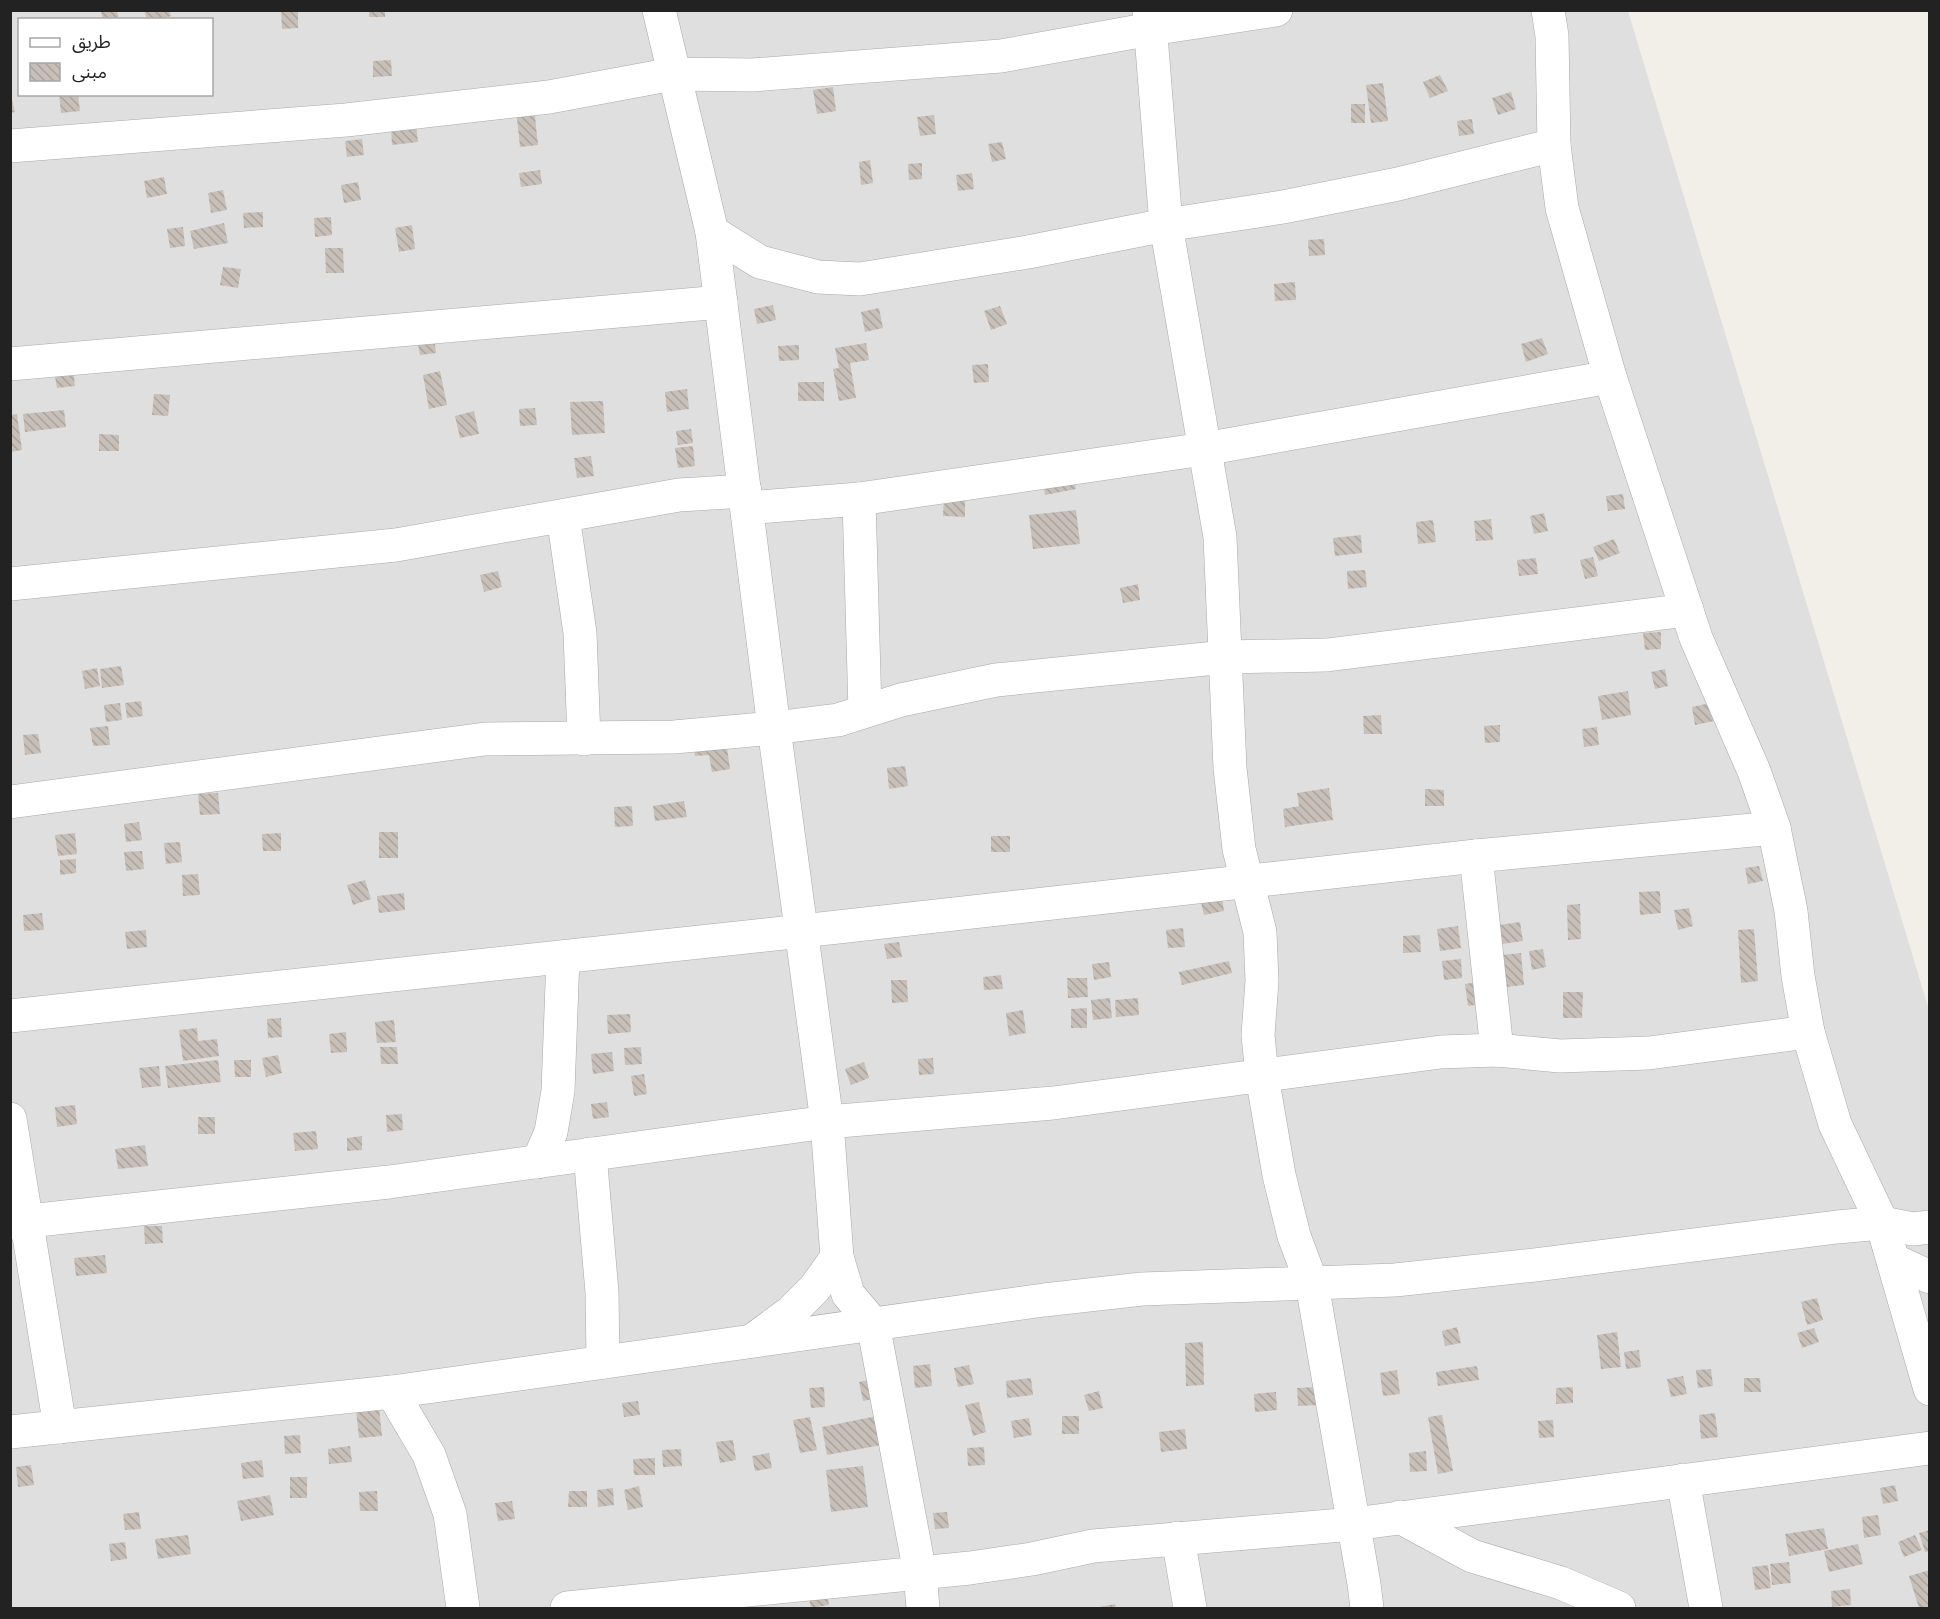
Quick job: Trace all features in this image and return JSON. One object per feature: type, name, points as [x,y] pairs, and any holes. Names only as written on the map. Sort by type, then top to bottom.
[{"type":"street","points":[[659,10],[712,232],[774,728],[827,1122],[837,1257],[848,1294],[873,1324],[920,1573],[923,1608]]},
{"type":"street","points":[[10,146],[357,119],[549,97],[673,74],[752,75],[1001,56],[1150,20],[1276,10]]},
{"type":"street","points":[[1548,10],[1552,36],[1554,145],[1562,208],[1610,376],[1696,638],[1754,771],[1774,828],[1791,910],[1798,976],[1808,1032],[1835,1124],[1882,1223],[1929,1389]]},
{"type":"street","points":[[1150,20],[1166,225],[1220,537],[1230,768],[1239,849],[1260,932],[1263,981],[1258,1035],[1262,1076],[1281,1185],[1294,1236],[1312,1284],[1367,1608]]},
{"type":"street","points":[[712,232],[760,262],[818,276],[860,279],[1028,252],[1166,225],[1283,207],[1364,191],[1554,145]]},
{"type":"street","points":[[10,364],[721,302]]},
{"type":"street","points":[[10,584],[396,545],[679,495],[746,499],[860,499],[1203,449],[1610,376]]},
{"type":"street","points":[[860,499],[865,711]]},
{"type":"street","points":[[563,516],[580,633],[584,739]]},
{"type":"street","points":[[10,802],[485,739],[674,737],[774,728],[838,720],[901,700],[996,680],[1226,657],[1327,654],[1687,610]]},
{"type":"street","points":[[10,1016],[802,932],[1476,855],[1774,828]]},
{"type":"street","points":[[1476,855],[1497,1050]]},
{"type":"street","points":[[538,1162],[551,1132],[558,1091],[563,957]]},
{"type":"street","points":[[18,1222],[377,1183],[827,1122],[1053,1103],[1441,1052],[1497,1050],[1560,1056],[1649,1053],[1808,1032]]},
{"type":"street","points":[[10,1119],[18,1222],[60,1427]]},
{"type":"street","points":[[591,1154],[602,1292],[603,1362]]},
{"type":"street","points":[[10,1432],[392,1392],[1044,1300],[1142,1290],[1395,1280],[1837,1227],[1882,1223],[1913,1229],[1929,1227]]},
{"type":"street","points":[[752,1341],[791,1312],[815,1288],[837,1257]]},
{"type":"street","points":[[1893,1260],[1929,1277]]},
{"type":"street","points":[[392,1392],[429,1455],[450,1514],[463,1608]]},
{"type":"street","points":[[567,1608],[920,1573],[1032,1559],[1092,1546],[1354,1524],[1929,1448]]},
{"type":"street","points":[[1683,1480],[1706,1608]]},
{"type":"street","points":[[1400,1517],[1473,1556],[1561,1583],[1618,1608]]},
{"type":"street","points":[[1179,1538],[1190,1608]]},
{"type":"shaded area","points":[[11,11],[1628,11],[1929,1010],[1929,1608],[11,1608]]},
{"type":"building","points":[[117,10],[119,18],[102,18],[101,12]]},
{"type":"building","points":[[144,10],[169,10],[171,16],[166,18],[146,18]]},
{"type":"building","points":[[281,10],[298,10],[298,28],[282,29]]},
{"type":"building","points":[[369,10],[385,10],[385,17],[369,17]]},
{"type":"building","points":[[391,60],[392,76],[373,77],[373,61]]},
{"type":"building","points":[[1440,75],[1448,91],[1430,98],[1423,82]]},
{"type":"building","points":[[1383,83],[1388,121],[1371,123],[1366,85]]},
{"type":"building","points":[[833,87],[836,111],[817,114],[813,90]]},
{"type":"building","points":[[1511,92],[1516,109],[1498,115],[1492,98]]},
{"type":"building","points":[[10,93],[15,112],[10,113]]},
{"type":"building","points":[[59,96],[78,96],[80,111],[61,113]]},
{"type":"building","points":[[1351,104],[1365,104],[1365,123],[1351,123]]},
{"type":"building","points":[[534,107],[538,145],[520,147],[516,109]]},
{"type":"building","points":[[934,115],[936,134],[920,136],[917,117]]},
{"type":"building","points":[[1472,119],[1474,134],[1459,136],[1457,121]]},
{"type":"building","points":[[416,125],[418,142],[392,145],[391,128]]},
{"type":"building","points":[[362,139],[364,155],[347,157],[345,141]]},
{"type":"building","points":[[1002,142],[1006,159],[992,162],[988,144]]},
{"type":"building","points":[[870,160],[873,183],[861,185],[859,162]]},
{"type":"building","points":[[922,163],[922,179],[909,180],[908,164]]},
{"type":"building","points":[[540,170],[542,184],[521,187],[519,173]]},
{"type":"building","points":[[972,173],[974,189],[958,191],[956,175]]},
{"type":"building","points":[[164,177],[167,194],[147,198],[144,181]]},
{"type":"building","points":[[358,182],[361,200],[344,203],[341,185]]},
{"type":"building","points":[[223,190],[227,210],[211,213],[208,193]]},
{"type":"building","points":[[263,212],[263,227],[244,228],[243,213]]},
{"type":"building","points":[[331,217],[332,235],[315,237],[314,218]]},
{"type":"building","points":[[224,223],[228,243],[194,249],[190,231]]},
{"type":"building","points":[[412,225],[415,249],[399,252],[395,228]]},
{"type":"building","points":[[183,227],[185,246],[170,248],[167,229]]},
{"type":"building","points":[[1324,239],[1325,255],[1309,256],[1308,240]]},
{"type":"building","points":[[325,248],[343,248],[344,273],[326,273]]},
{"type":"building","points":[[223,267],[241,269],[238,288],[220,285]]},
{"type":"building","points":[[1295,282],[1296,300],[1275,301],[1274,284]]},
{"type":"building","points":[[773,305],[776,320],[757,324],[754,309]]},
{"type":"building","points":[[1000,306],[1007,324],[991,330],[984,311]]},
{"type":"building","points":[[879,308],[883,328],[865,332],[861,312]]},
{"type":"building","points":[[434,336],[436,353],[420,355],[417,339]]},
{"type":"building","points":[[1542,338],[1548,354],[1526,362],[1521,344]]},
{"type":"building","points":[[866,343],[869,360],[850,363],[856,398],[839,401],[833,369],[839,368],[835,348]]},
{"type":"building","points":[[799,345],[799,360],[779,361],[778,346]]},
{"type":"building","points":[[988,364],[989,382],[974,383],[972,365]]},
{"type":"building","points":[[73,368],[75,386],[57,388],[54,370]]},
{"type":"building","points":[[440,371],[447,405],[429,409],[423,375]]},
{"type":"building","points":[[798,382],[824,382],[824,401],[798,401]]},
{"type":"building","points":[[687,389],[689,409],[667,412],[665,392]]},
{"type":"building","points":[[154,394],[170,395],[168,416],[152,415]]},
{"type":"building","points":[[603,401],[605,433],[572,435],[570,402]]},
{"type":"building","points":[[535,408],[537,425],[520,426],[519,409]]},
{"type":"building","points":[[64,410],[66,427],[25,432],[23,414]]},
{"type":"building","points":[[474,411],[479,434],[460,438],[455,416]]},
{"type":"building","points":[[17,414],[22,450],[10,452],[10,415]]},
{"type":"building","points":[[691,429],[693,443],[678,445],[676,431]]},
{"type":"building","points":[[99,434],[119,435],[119,451],[99,451]]},
{"type":"building","points":[[693,446],[695,466],[678,468],[675,448]]},
{"type":"building","points":[[591,456],[594,476],[577,478],[574,458]]},
{"type":"building","points":[[1072,471],[1076,489],[1045,495],[1042,477]]},
{"type":"building","points":[[1623,494],[1625,509],[1608,511],[1606,496]]},
{"type":"building","points":[[944,496],[965,496],[965,517],[943,516]]},
{"type":"building","points":[[1076,510],[1080,544],[1033,549],[1029,515]]},
{"type":"building","points":[[1544,513],[1548,531],[1534,534],[1530,516]]},
{"type":"building","points":[[1491,519],[1493,540],[1476,541],[1474,521]]},
{"type":"building","points":[[1433,520],[1436,542],[1418,544],[1416,522]]},
{"type":"building","points":[[1361,535],[1362,553],[1335,556],[1333,538]]},
{"type":"building","points":[[1614,539],[1620,553],[1599,561],[1593,547]]},
{"type":"building","points":[[1593,557],[1598,576],[1585,579],[1580,560]]},
{"type":"building","points":[[1536,558],[1538,574],[1519,576],[1517,560]]},
{"type":"building","points":[[1365,570],[1367,587],[1348,589],[1347,571]]},
{"type":"building","points":[[498,571],[502,587],[484,592],[480,575]]},
{"type":"building","points":[[1138,584],[1140,600],[1123,603],[1120,588]]},
{"type":"building","points":[[1661,632],[1661,649],[1645,650],[1643,633]]},
{"type":"building","points":[[121,666],[124,685],[102,688],[100,669]]},
{"type":"building","points":[[97,668],[100,686],[85,689],[82,671]]},
{"type":"building","points":[[1665,669],[1668,686],[1655,689],[1651,672]]},
{"type":"building","points":[[1628,691],[1631,715],[1602,720],[1598,696]]},
{"type":"building","points":[[141,701],[143,716],[127,718],[125,703]]},
{"type":"building","points":[[120,703],[122,720],[106,722],[104,705]]},
{"type":"building","points":[[1710,703],[1714,721],[1695,725],[1692,707]]},
{"type":"building","points":[[1381,715],[1382,734],[1364,734],[1363,716]]},
{"type":"building","points":[[1500,725],[1500,742],[1485,743],[1484,726]]},
{"type":"building","points":[[108,726],[110,745],[93,746],[90,728]]},
{"type":"building","points":[[1597,727],[1599,745],[1584,747],[1582,729]]},
{"type":"building","points":[[725,732],[730,769],[712,772],[709,755],[695,756],[692,736]]},
{"type":"building","points":[[38,734],[41,753],[25,755],[23,735]]},
{"type":"building","points":[[905,766],[908,786],[889,789],[887,768]]},
{"type":"building","points":[[1329,788],[1333,820],[1285,827],[1283,809],[1299,806],[1297,793]]},
{"type":"building","points":[[1425,789],[1444,790],[1444,806],[1425,806]]},
{"type":"building","points":[[218,793],[220,814],[200,815],[198,794]]},
{"type":"building","points":[[684,801],[687,817],[655,821],[653,806]]},
{"type":"building","points":[[632,806],[633,826],[615,827],[614,807]]},
{"type":"building","points":[[139,822],[142,840],[126,842],[124,824]]},
{"type":"building","points":[[379,832],[398,832],[398,858],[379,858]]},
{"type":"building","points":[[75,833],[77,854],[58,856],[55,835]]},
{"type":"building","points":[[281,833],[281,851],[263,851],[262,834]]},
{"type":"building","points":[[991,836],[1010,836],[1010,852],[991,852]]},
{"type":"building","points":[[180,842],[182,862],[166,864],[164,843]]},
{"type":"building","points":[[142,851],[144,869],[126,871],[124,852]]},
{"type":"building","points":[[76,859],[76,873],[60,875],[60,860]]},
{"type":"building","points":[[1759,866],[1763,881],[1748,884],[1745,868]]},
{"type":"building","points":[[198,874],[200,895],[183,896],[182,875]]},
{"type":"building","points":[[365,880],[371,899],[353,905],[347,885]]},
{"type":"building","points":[[1660,891],[1661,913],[1640,915],[1639,892]]},
{"type":"building","points":[[404,893],[405,910],[379,913],[377,896]]},
{"type":"building","points":[[1222,898],[1224,911],[1204,915],[1201,902]]},
{"type":"building","points":[[1580,904],[1581,939],[1568,940],[1567,905]]},
{"type":"building","points":[[1689,908],[1693,926],[1678,930],[1674,910]]},
{"type":"building","points":[[42,913],[44,930],[24,931],[23,915]]},
{"type":"building","points":[[1520,922],[1523,941],[1480,947],[1478,928]]},
{"type":"building","points":[[1458,926],[1461,948],[1440,951],[1437,929]]},
{"type":"building","points":[[1183,928],[1185,947],[1168,948],[1166,930]]},
{"type":"building","points":[[1754,929],[1758,981],[1741,983],[1738,930]]},
{"type":"building","points":[[146,930],[147,947],[127,949],[125,932]]},
{"type":"building","points":[[1420,935],[1421,952],[1403,953],[1403,936]]},
{"type":"building","points":[[899,942],[902,957],[887,959],[884,944]]},
{"type":"building","points":[[1543,949],[1546,967],[1532,970],[1529,951]]},
{"type":"building","points":[[1521,953],[1524,985],[1506,987],[1502,955]]},
{"type":"building","points":[[1461,959],[1462,978],[1444,980],[1442,961]]},
{"type":"building","points":[[1229,961],[1232,973],[1182,985],[1179,972]]},
{"type":"building","points":[[1109,962],[1111,977],[1094,980],[1092,964]]},
{"type":"building","points":[[1001,975],[1003,989],[984,990],[983,977]]},
{"type":"building","points":[[1067,978],[1087,978],[1088,997],[1068,998]]},
{"type":"building","points":[[891,980],[907,980],[908,1002],[892,1003]]},
{"type":"building","points":[[1484,981],[1487,1003],[1468,1006],[1465,984]]},
{"type":"building","points":[[1563,992],[1583,992],[1582,1018],[1563,1018]]},
{"type":"building","points":[[1110,998],[1112,1018],[1093,1020],[1091,1000]]},
{"type":"building","points":[[1138,998],[1139,1015],[1116,1017],[1115,1000]]},
{"type":"building","points":[[1087,1008],[1087,1028],[1071,1028],[1071,1009]]},
{"type":"building","points":[[1023,1010],[1026,1033],[1009,1036],[1006,1013]]},
{"type":"building","points":[[630,1014],[631,1032],[608,1034],[607,1015]]},
{"type":"building","points":[[281,1018],[282,1037],[268,1038],[267,1019]]},
{"type":"building","points":[[394,1020],[396,1042],[377,1043],[375,1022]]},
{"type":"building","points":[[197,1028],[198,1041],[217,1039],[219,1056],[183,1061],[179,1030]]},
{"type":"building","points":[[346,1032],[347,1052],[331,1053],[329,1034]]},
{"type":"building","points":[[380,1047],[397,1047],[398,1064],[381,1064]]},
{"type":"building","points":[[641,1047],[642,1064],[625,1065],[624,1048]]},
{"type":"building","points":[[612,1052],[614,1071],[593,1074],[591,1054]]},
{"type":"building","points":[[278,1055],[282,1073],[266,1077],[262,1058]]},
{"type":"building","points":[[933,1058],[934,1074],[919,1075],[918,1059]]},
{"type":"building","points":[[218,1060],[221,1082],[168,1088],[165,1066]]},
{"type":"building","points":[[234,1060],[251,1060],[251,1077],[235,1077]]},
{"type":"building","points":[[864,1062],[869,1078],[851,1085],[845,1069]]},
{"type":"building","points":[[159,1066],[161,1086],[142,1088],[139,1068]]},
{"type":"building","points":[[644,1074],[647,1094],[634,1096],[631,1076]]},
{"type":"building","points":[[607,1102],[609,1117],[593,1119],[591,1104]]},
{"type":"building","points":[[75,1105],[77,1124],[57,1127],[55,1107]]},
{"type":"building","points":[[402,1114],[403,1130],[387,1132],[386,1115]]},
{"type":"building","points":[[198,1117],[215,1117],[215,1134],[198,1134]]},
{"type":"building","points":[[316,1131],[318,1149],[295,1151],[293,1133]]},
{"type":"building","points":[[362,1136],[362,1150],[347,1151],[347,1138]]},
{"type":"building","points":[[145,1145],[148,1166],[118,1169],[115,1149]]},
{"type":"building","points":[[144,1226],[162,1226],[163,1243],[145,1244]]},
{"type":"building","points":[[105,1255],[107,1273],[76,1276],[74,1258]]},
{"type":"building","points":[[1817,1298],[1823,1320],[1807,1325],[1801,1302]]},
{"type":"building","points":[[1457,1327],[1461,1343],[1445,1346],[1442,1331]]},
{"type":"building","points":[[1814,1328],[1819,1342],[1802,1348],[1797,1333]]},
{"type":"building","points":[[1617,1332],[1621,1367],[1601,1369],[1597,1335]]},
{"type":"building","points":[[1203,1342],[1204,1385],[1186,1386],[1185,1343]]},
{"type":"building","points":[[1639,1350],[1641,1367],[1626,1369],[1624,1352]]},
{"type":"building","points":[[930,1364],[932,1386],[915,1388],[913,1366]]},
{"type":"building","points":[[969,1365],[974,1384],[958,1387],[954,1368]]},
{"type":"building","points":[[1477,1366],[1479,1380],[1438,1386],[1436,1372]]},
{"type":"building","points":[[1711,1369],[1713,1386],[1698,1388],[1696,1370]]},
{"type":"building","points":[[1397,1370],[1400,1394],[1383,1396],[1380,1373]]},
{"type":"building","points":[[1683,1376],[1687,1394],[1671,1397],[1667,1379]]},
{"type":"building","points":[[879,1378],[883,1397],[863,1401],[859,1382]]},
{"type":"building","points":[[1031,1378],[1033,1395],[1007,1398],[1006,1381]]},
{"type":"building","points":[[1744,1378],[1760,1378],[1761,1392],[1744,1392]]},
{"type":"building","points":[[824,1387],[825,1407],[811,1408],[809,1388]]},
{"type":"building","points":[[1317,1387],[1318,1405],[1298,1406],[1297,1388]]},
{"type":"building","points":[[1573,1387],[1573,1403],[1556,1404],[1556,1388]]},
{"type":"building","points":[[1099,1391],[1103,1408],[1089,1411],[1084,1395]]},
{"type":"building","points":[[1276,1392],[1277,1410],[1255,1412],[1254,1394]]},
{"type":"building","points":[[638,1401],[640,1415],[624,1417],[622,1403]]},
{"type":"building","points":[[979,1402],[986,1432],[973,1436],[965,1405]]},
{"type":"building","points":[[379,1408],[382,1436],[359,1438],[356,1410]]},
{"type":"building","points":[[1715,1413],[1718,1437],[1701,1439],[1699,1415]]},
{"type":"building","points":[[882,1415],[887,1444],[827,1455],[822,1427]]},
{"type":"building","points":[[1442,1415],[1453,1471],[1438,1474],[1428,1417]]},
{"type":"building","points":[[1062,1416],[1079,1416],[1079,1434],[1062,1434]]},
{"type":"building","points":[[810,1417],[817,1450],[800,1453],[793,1420]]},
{"type":"building","points":[[1029,1418],[1032,1435],[1014,1438],[1011,1421]]},
{"type":"building","points":[[1553,1420],[1554,1437],[1539,1438],[1538,1421]]},
{"type":"building","points":[[1185,1429],[1187,1449],[1161,1452],[1159,1432]]},
{"type":"building","points":[[300,1435],[301,1453],[285,1454],[284,1436]]},
{"type":"building","points":[[733,1440],[736,1460],[720,1463],[716,1442]]},
{"type":"building","points":[[350,1446],[352,1462],[329,1464],[328,1449]]},
{"type":"building","points":[[984,1447],[985,1465],[968,1466],[967,1448]]},
{"type":"building","points":[[681,1449],[682,1466],[663,1467],[662,1450]]},
{"type":"building","points":[[1426,1451],[1427,1471],[1410,1472],[1409,1453]]},
{"type":"building","points":[[769,1453],[772,1468],[755,1471],[752,1456]]},
{"type":"building","points":[[655,1458],[655,1475],[634,1475],[633,1459]]},
{"type":"building","points":[[262,1460],[264,1477],[243,1479],[241,1463]]},
{"type":"building","points":[[31,1465],[34,1485],[18,1487],[16,1467]]},
{"type":"building","points":[[863,1466],[868,1507],[831,1512],[826,1470]]},
{"type":"building","points":[[290,1477],[307,1477],[307,1498],[290,1498]]},
{"type":"building","points":[[1895,1485],[1898,1501],[1883,1504],[1880,1488]]},
{"type":"building","points":[[639,1486],[643,1507],[628,1510],[624,1490]]},
{"type":"building","points":[[613,1488],[614,1505],[598,1507],[597,1490]]},
{"type":"building","points":[[377,1491],[378,1511],[360,1511],[359,1492]]},
{"type":"building","points":[[569,1491],[587,1491],[587,1507],[568,1507]]},
{"type":"building","points":[[270,1495],[274,1515],[241,1521],[237,1501]]},
{"type":"building","points":[[512,1501],[515,1519],[498,1521],[495,1503]]},
{"type":"building","points":[[139,1512],[141,1529],[125,1530],[123,1514]]},
{"type":"building","points":[[947,1512],[949,1528],[935,1529],[933,1513]]},
{"type":"building","points":[[1878,1515],[1881,1535],[1864,1538],[1862,1517]]},
{"type":"building","points":[[1824,1528],[1828,1549],[1789,1556],[1785,1534]]},
{"type":"building","points":[[1930,1530],[1930,1551],[1925,1552],[1919,1533]]},
{"type":"building","points":[[188,1535],[191,1554],[158,1559],[155,1539]]},
{"type":"building","points":[[1915,1535],[1922,1550],[1904,1557],[1898,1542]]},
{"type":"building","points":[[125,1542],[127,1559],[111,1561],[109,1544]]},
{"type":"building","points":[[1858,1544],[1863,1564],[1829,1572],[1824,1551]]},
{"type":"building","points":[[1789,1562],[1791,1583],[1772,1585],[1770,1564]]},
{"type":"building","points":[[1768,1565],[1771,1588],[1755,1590],[1752,1567]]},
{"type":"building","points":[[1930,1570],[1930,1608],[1919,1608],[1909,1576]]},
{"type":"building","points":[[826,1589],[829,1605],[811,1608],[808,1593]]},
{"type":"building","points":[[1850,1589],[1851,1605],[1832,1607],[1831,1591]]},
{"type":"building","points":[[1115,1604],[1116,1608],[1100,1608],[1100,1607]]}]
